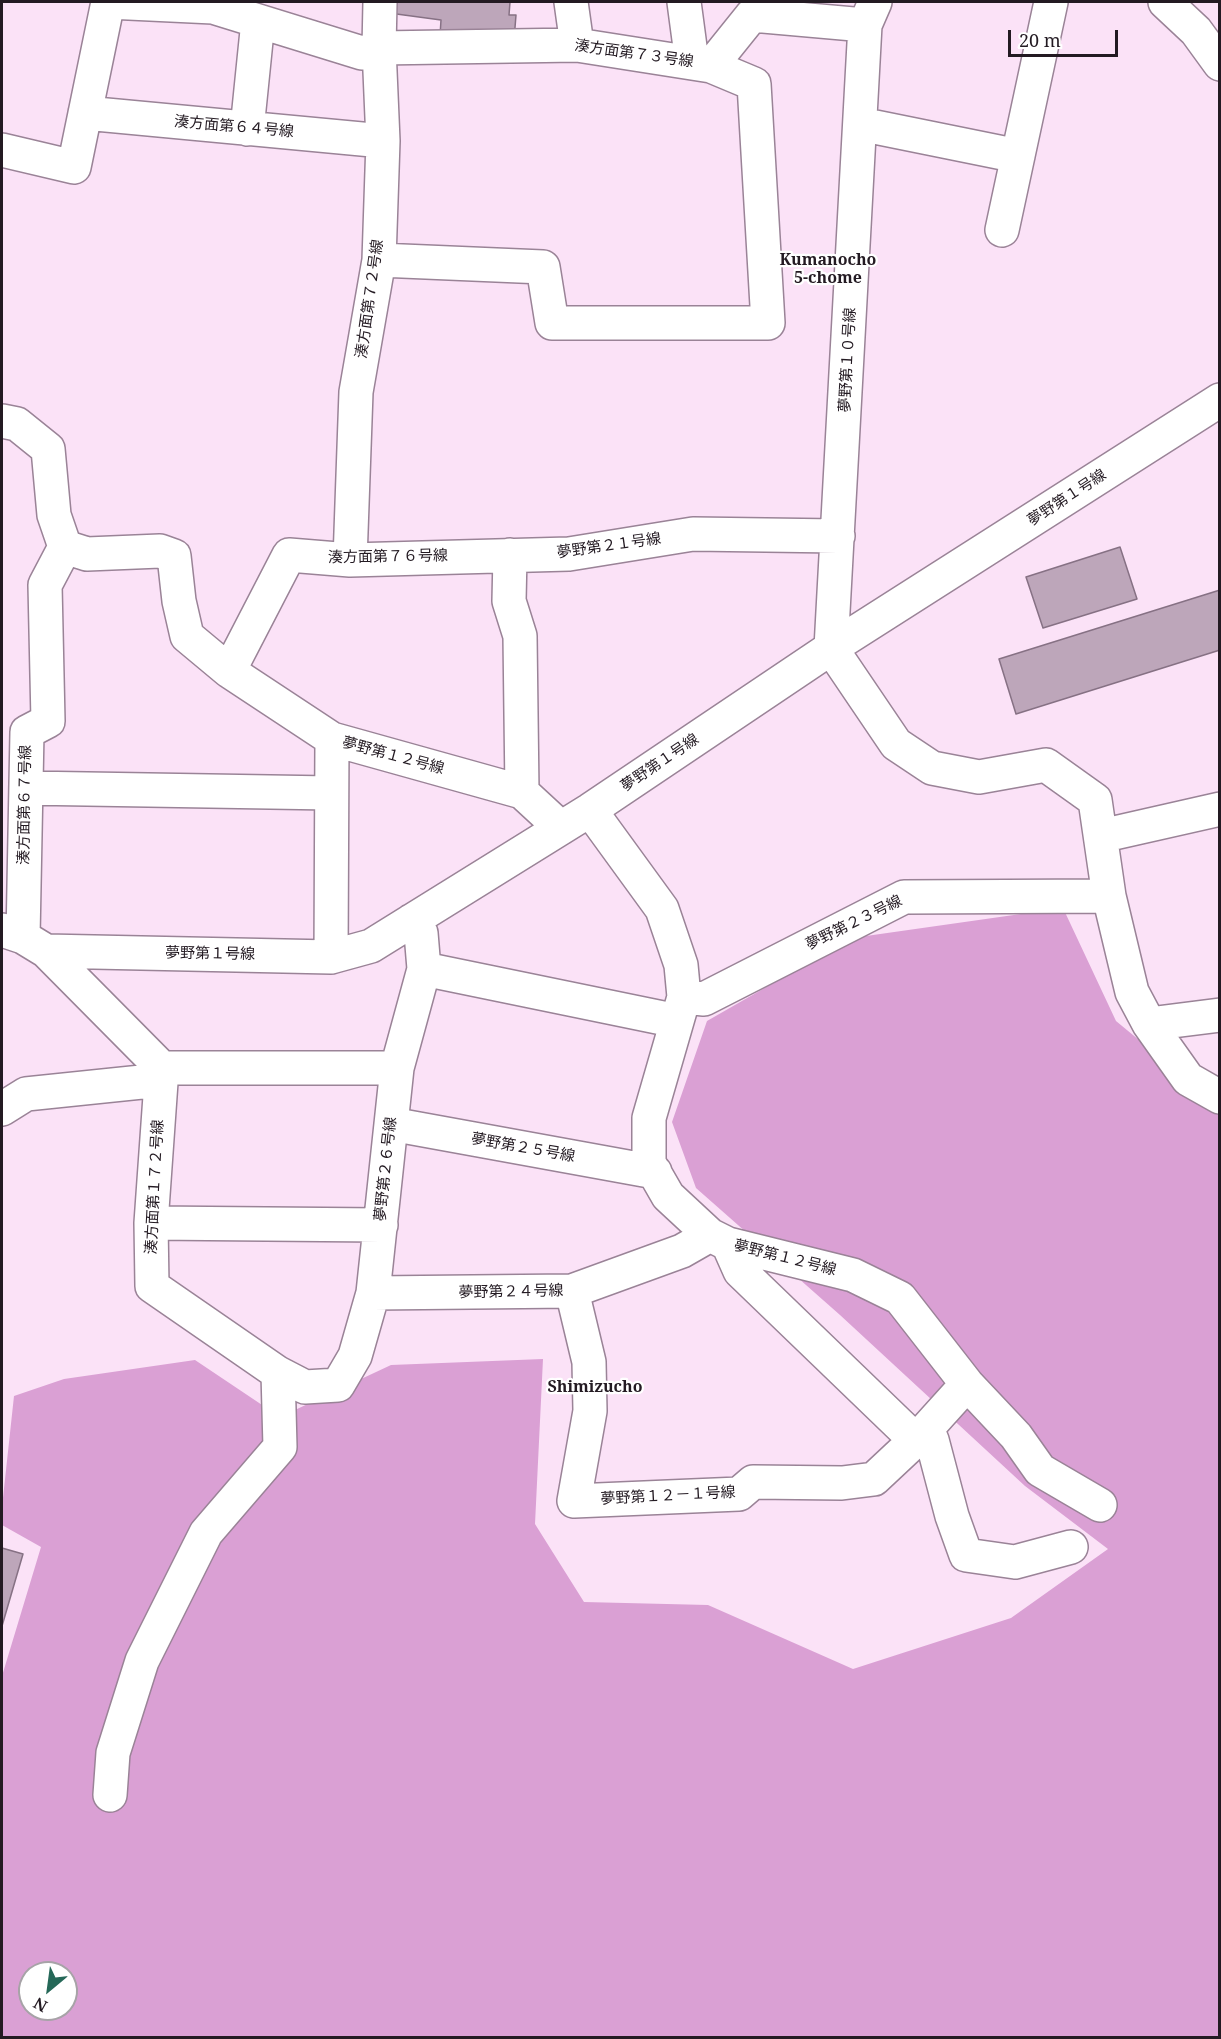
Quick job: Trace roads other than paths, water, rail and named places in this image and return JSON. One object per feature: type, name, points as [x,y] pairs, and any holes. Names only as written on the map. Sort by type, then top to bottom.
[{"type":"street","name":"湊方面第７３号線","points":[[108,2],[213,7],[362,53],[379,48],[577,45],[701,64],[752,15],[870,13]]},
{"type":"street","points":[[2,150],[74,167],[108,2]]},
{"type":"street","name":"湊方面第７２号線","points":[[350,560],[356,392],[379,260],[383,141],[379,48],[380,2]]},
{"type":"street","points":[[571,2],[577,45]]},
{"type":"street","points":[[379,260],[543,267],[552,323],[768,323],[754,84],[701,64],[684,2]]},
{"type":"street","points":[[1002,230],[1051,2]]},
{"type":"street","points":[[1165,2],[1196,30],[1220,64]]},
{"type":"street","name":"夢野第１０号線","points":[[831,648],[860,124],[870,13]]},
{"type":"street","points":[[247,129],[258,21]]},
{"type":"street","name":"湊方面第６４号線","points":[[85,113],[383,141]]},
{"type":"street","points":[[860,124],[1018,156]]},
{"type":"street","name":"夢野第１号線","points":[[24,939],[331,957],[371,946],[590,810],[831,648],[1220,400]]},
{"type":"street","points":[[2,422],[17,424],[48,449],[54,515],[65,547]]},
{"type":"street","name":"夢野第２１号線","points":[[510,555],[569,554],[693,534],[838,536]]},
{"type":"street","name":"夢野第１２号線","points":[[65,547],[87,554],[160,551],[174,556],[179,601],[187,636],[229,671],[332,739],[522,792],[561,828]]},
{"type":"street","name":"湊方面第６７号線","points":[[24,939],[27,732],[48,721],[45,585],[65,547]]},
{"type":"street","name":"湊方面第７６号線","points":[[229,671],[289,555],[350,560],[510,555]]},
{"type":"street","points":[[510,555],[510,601],[520,636],[522,792]]},
{"type":"street","points":[[831,648],[896,744],[932,768],[979,777],[1046,765],[1095,800],[1109,896],[1132,992],[1149,1024],[1188,1079],[1220,1097]]},
{"type":"street","points":[[331,957],[332,739]]},
{"type":"street","points":[[26,789],[331,793]]},
{"type":"street","points":[[1101,836],[1220,809]]},
{"type":"street","name":"夢野第１２号線","points":[[590,810],[662,909],[681,965],[680,1009],[649,1118],[649,1163],[668,1196],[719,1239],[853,1275],[900,1298],[967,1384],[1016,1436],[1040,1470],[1100,1505]]},
{"type":"street","name":"夢野第２３号線","points":[[424,969],[680,1009],[904,897],[1109,896]]},
{"type":"street","name":"夢野第２６号線","points":[[291,1380],[338,1385],[355,1356],[373,1293],[397,1068],[424,969],[421,933],[411,921]]},
{"type":"street","points":[[24,939],[161,1074]]},
{"type":"street","points":[[1149,1024],[1220,1015]]},
{"type":"street","points":[[2,1109],[26,1094],[161,1074],[397,1068]]},
{"type":"street","name":"湊方面第１７２号線","points":[[161,1074],[151,1223],[152,1286],[291,1380]]},
{"type":"street","name":"夢野第２５号線","points":[[391,1124],[655,1172]]},
{"type":"street","points":[[151,1223],[381,1225]]},
{"type":"street","points":[[719,1239],[740,1271],[906,1431],[932,1440],[952,1516],[966,1555],[1016,1562],[1071,1547]]},
{"type":"street","name":"夢野第２４号線","points":[[373,1293],[572,1291],[719,1239]]},
{"type":"street","name":"夢野第１２－１号線","points":[[572,1291],[589,1362],[590,1411],[574,1501],[739,1494],[753,1482],[842,1484],[874,1479],[921,1435],[967,1384]]},
{"type":"street","points":[[110,1795],[113,1753],[142,1661],[206,1533],[280,1447],[291,1380]]},
{"type":"district","name":"Kumanocho 5-chome","points":[[828,269]]},
{"type":"district","name":"Shimizucho","points":[[595,1387]]}]
